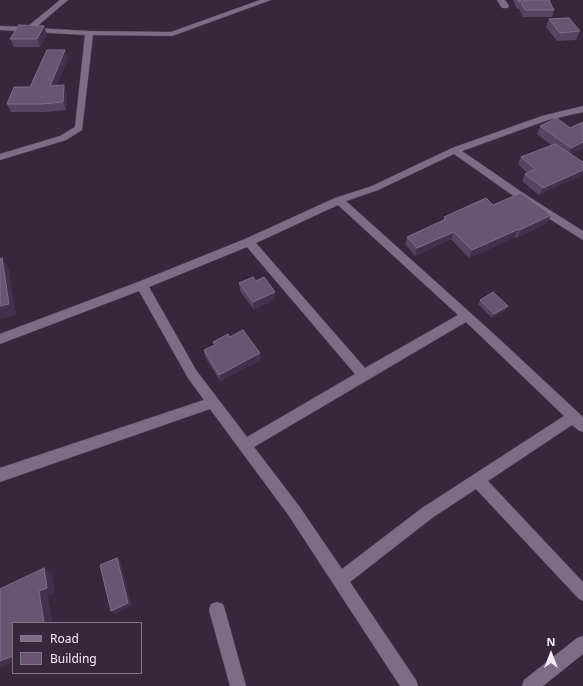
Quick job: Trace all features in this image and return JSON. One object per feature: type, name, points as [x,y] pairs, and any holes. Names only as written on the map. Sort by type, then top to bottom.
[{"type":"street","points":[[28,30],[64,0]]},
{"type":"street","points":[[0,28],[89,33],[172,34],[267,0]]},
{"type":"street","points":[[0,157],[63,138],[80,128],[89,33]]},
{"type":"street","points":[[0,339],[142,285],[249,242],[339,200],[375,188],[455,150],[545,118],[583,109]]},
{"type":"street","points":[[455,150],[522,197],[583,236]]},
{"type":"street","points":[[339,200],[466,316],[578,422],[477,480],[427,513],[340,580]]},
{"type":"street","points":[[249,242],[364,376]]},
{"type":"street","points":[[142,285],[192,374],[294,511],[410,686]]},
{"type":"street","points":[[245,445],[466,316]]},
{"type":"street","points":[[0,475],[213,402]]},
{"type":"street","points":[[477,480],[583,593]]},
{"type":"street","points":[[217,610],[238,686]]},
{"type":"street","points":[[530,686],[583,644]]},
{"type":"building","points":[[518,0],[549,0],[554,10],[525,10],[521,2]]},
{"type":"building","points":[[569,18],[580,31],[560,33],[549,19]]},
{"type":"building","points":[[19,25],[44,26],[37,39],[10,39]]},
{"type":"building","points":[[47,50],[65,50],[50,86],[64,85],[63,102],[42,104],[7,104],[14,87],[30,87]]},
{"type":"building","points":[[557,118],[570,128],[583,122],[583,142],[571,148],[540,126]]},
{"type":"building","points":[[555,144],[583,162],[583,170],[543,188],[525,174],[535,169],[521,157]]},
{"type":"building","points":[[521,193],[551,215],[472,250],[454,232],[417,248],[407,237],[446,219],[444,217],[486,198],[493,205]]},
{"type":"building","points":[[2,258],[9,304],[0,306],[0,259]]},
{"type":"building","points":[[253,277],[256,281],[264,277],[275,292],[253,302],[239,283]]},
{"type":"building","points":[[493,292],[508,306],[494,314],[480,300]]},
{"type":"building","points":[[243,330],[260,353],[219,375],[204,350],[215,345],[213,342],[228,334],[230,337]]},
{"type":"building","points":[[117,558],[128,603],[111,611],[100,565]]},
{"type":"building","points":[[44,568],[47,588],[39,591],[44,622],[12,622],[12,656],[0,661],[0,589]]}]
